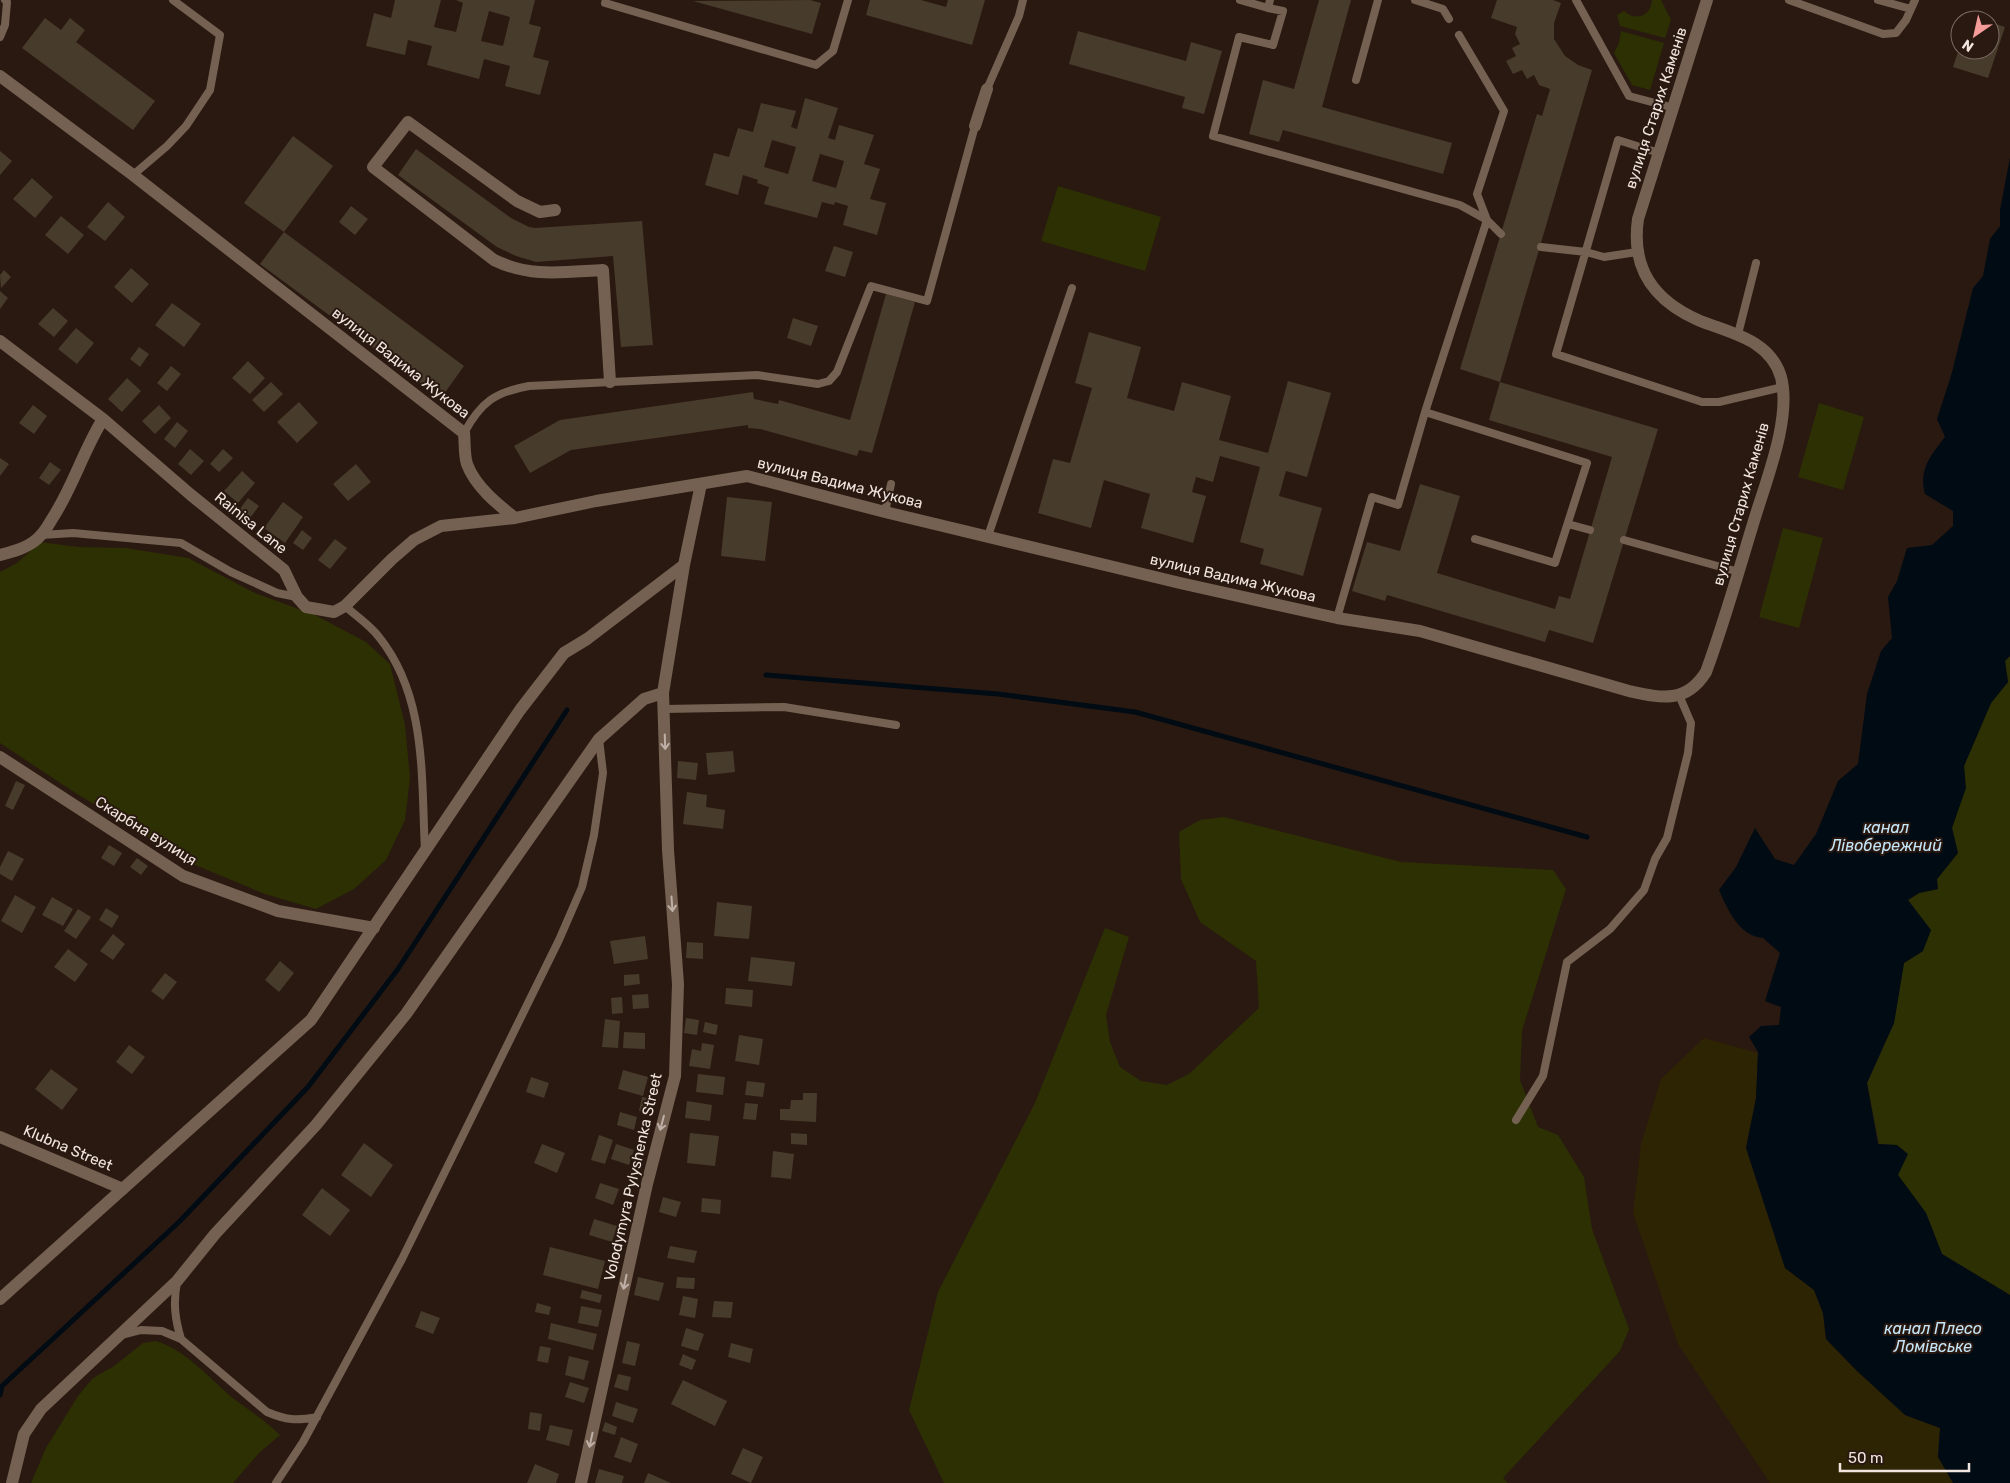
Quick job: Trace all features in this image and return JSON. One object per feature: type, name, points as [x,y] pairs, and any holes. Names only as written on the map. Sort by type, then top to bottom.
[{"type":"street","name":"вулиця Старих Каменів","points":[[1679,695],[1690,691],[1700,682],[1706,672],[1779,436],[1784,400],[1783,386],[1778,368],[1772,358],[1761,347],[1738,334],[1698,320],[1665,300],[1652,287],[1642,270],[1637,252],[1638,219],[1707,0]]},
{"type":"street","name":"вулиця Вадима Жукова","points":[[0,76],[133,175],[464,433],[467,464],[479,484],[493,501],[514,518],[596,501],[747,476],[885,512],[1180,583],[1337,618],[1420,631],[1629,692],[1661,698],[1679,695]]},
{"type":"street","points":[[975,126],[987,89]]},
{"type":"street","points":[[555,210],[540,212],[517,201],[408,122],[373,167],[494,260],[511,268],[537,273],[603,270],[610,382]]},
{"type":"street","name":"Rainisa Lane","points":[[0,341],[103,418],[191,495],[284,570],[296,597]]},
{"type":"street","points":[[0,555],[22,548],[41,535],[62,504],[83,460],[90,439],[103,418]]},
{"type":"street","name":"Volodymyra Pylyshenka Street","points":[[581,1483],[647,1184],[675,1076],[678,984],[668,850],[663,694],[684,565],[701,484]]},
{"type":"street","points":[[296,597],[306,607],[322,612],[334,612],[344,606],[414,540],[441,526],[514,518]]},
{"type":"street","points":[[0,1299],[311,1020],[520,710],[564,653],[587,639],[684,565]]},
{"type":"street","points":[[12,1483],[24,1434],[41,1409],[121,1336],[177,1281],[215,1234],[316,1125],[406,1014],[599,739],[644,699],[663,694]]},
{"type":"street","name":"Скарбна вулиця","points":[[0,757],[183,876],[278,911],[374,928]]},
{"type":"street","name":"Klubna Street","points":[[0,1137],[123,1189]]},
{"type":"lane","points":[[133,175],[167,146],[186,126],[210,90],[220,35],[173,0]]},
{"type":"lane","points":[[606,0],[605,3],[816,64],[832,51],[848,0]]},
{"type":"lane","points":[[987,89],[1019,16],[1023,0]]},
{"type":"lane","points":[[1240,0],[1269,4],[1283,11],[1273,45],[1239,37],[1213,136],[1460,206],[1487,220],[1500,234]]},
{"type":"lane","points":[[1356,80],[1378,0]]},
{"type":"lane","points":[[1415,0],[1443,8],[1449,19]]},
{"type":"lane","points":[[1576,0],[1629,96],[1674,108]]},
{"type":"lane","points":[[1789,0],[1883,34],[1896,33],[1906,20],[1915,0]]},
{"type":"lane","points":[[1878,0],[1911,9]]},
{"type":"lane","points":[[0,37],[4,25],[7,1]]},
{"type":"lane","points":[[1337,618],[1372,498],[1398,505],[1487,220],[1476,194],[1504,112],[1459,35]]},
{"type":"lane","points":[[464,433],[474,414],[489,400],[508,390],[529,386],[757,375],[818,384],[830,381],[837,372],[872,286],[927,301],[975,126]]},
{"type":"lane","points":[[1659,153],[1618,140],[1556,354],[1702,402],[1719,402],[1783,386]]},
{"type":"lane","points":[[1541,246],[1586,252],[1604,257],[1637,252]]},
{"type":"lane","points":[[1738,334],[1756,263]]},
{"type":"lane","points":[[988,536],[1072,288]]},
{"type":"lane","points":[[1426,412],[1587,463],[1555,563],[1475,539]]},
{"type":"lane","points":[[885,512],[891,484]]},
{"type":"lane","points":[[1568,524],[1590,530]]},
{"type":"lane","points":[[41,535],[73,533],[181,543],[231,572],[276,592],[296,597]]},
{"type":"lane","points":[[1624,540],[1738,572]]},
{"type":"lane","points":[[344,606],[378,636],[383,643],[399,667],[413,705],[420,743],[425,852]]},
{"type":"lane","points":[[1516,1120],[1543,1076],[1567,962],[1610,929],[1644,890],[1656,858],[1667,838],[1688,753],[1691,723],[1679,695]]},
{"type":"lane","points":[[663,709],[784,707],[896,725]]},
{"type":"lane","points":[[276,1483],[303,1442],[402,1260],[555,949],[582,887],[594,835],[603,773],[599,739]]},
{"type":"lane","points":[[177,1281],[174,1300],[175,1320],[181,1339]]},
{"type":"lane","points":[[121,1336],[141,1330],[162,1331],[181,1339],[267,1412],[283,1418],[300,1420],[317,1417]]},
{"type":"green space","points":[[1652,0],[1661,0],[1671,20],[1665,38],[1620,26],[1617,15],[1624,11],[1633,16],[1642,16],[1649,10]]},
{"type":"green space","points":[[1621,31],[1664,43],[1650,90],[1632,85],[1614,53],[1619,43]]},
{"type":"green space","points":[[1058,186],[1161,217],[1145,271],[1041,241]]},
{"type":"green space","points":[[1819,403],[1864,417],[1843,490],[1798,477]]},
{"type":"green space","points":[[1783,528],[1823,538],[1799,628],[1759,617]]},
{"type":"green space","points":[[40,542],[78,547],[126,548],[188,558],[255,593],[315,615],[366,642],[390,664],[405,725],[410,778],[405,820],[386,860],[354,889],[316,909],[265,894],[188,862],[74,792],[0,743],[0,572],[17,563]]},
{"type":"green space","points":[[2010,656],[2010,1295],[1942,1254],[1926,1213],[1898,1175],[1897,1145],[1879,1144],[1867,1083],[1894,1023],[1904,963],[1923,951],[1908,900],[1919,893],[1937,889],[1937,879],[1958,853],[1952,828],[1965,788],[1964,766],[1991,703],[2008,682],[2005,661]]},
{"type":"green space","points":[[1224,817],[1401,862],[1553,870],[1566,889],[1522,1031],[1520,1080],[1538,1127],[1558,1135],[1584,1177],[1592,1229],[1629,1329],[1620,1351],[1503,1478],[1508,1483],[944,1483],[909,1410],[938,1292],[1035,1103],[1105,928],[1129,937],[1106,1015],[1110,1042],[1120,1067],[1141,1081],[1167,1085],[1189,1074],[1259,1008],[1256,961],[1200,922],[1181,879],[1179,832],[1200,820]]},
{"type":"green space","points":[[156,1341],[167,1345],[188,1358],[234,1399],[280,1435],[259,1453],[233,1483],[31,1483],[46,1448],[78,1396],[93,1378],[114,1366],[143,1343]]},
{"type":"sand","points":[[1704,1038],[1758,1053],[1756,1098],[1746,1148],[1785,1268],[1814,1290],[1823,1314],[1826,1339],[1856,1370],[1905,1415],[1940,1428],[1938,1457],[1954,1483],[1770,1483],[1678,1344],[1633,1213],[1641,1144],[1661,1079]]},
{"type":"water","points":[[2010,158],[2010,656],[2005,661],[2008,682],[1991,703],[1964,766],[1966,788],[1952,828],[1958,853],[1937,879],[1938,889],[1919,893],[1908,900],[1931,930],[1923,951],[1904,963],[1894,1023],[1867,1083],[1878,1144],[1897,1145],[1908,1154],[1898,1175],[1926,1213],[1942,1254],[2010,1295],[2010,1483],[1953,1483],[1938,1457],[1940,1428],[1905,1415],[1856,1370],[1826,1339],[1823,1313],[1814,1290],[1785,1268],[1746,1148],[1756,1098],[1758,1052],[1749,1037],[1761,1026],[1779,1025],[1781,1007],[1765,1001],[1780,953],[1763,938],[1747,932],[1735,921],[1719,890],[1736,867],[1755,828],[1775,859],[1794,865],[1816,834],[1838,781],[1858,764],[1867,694],[1881,651],[1892,638],[1888,597],[1897,581],[1907,548],[1932,545],[1953,526],[1953,511],[1925,494],[1923,478],[1927,463],[1945,437],[1937,419],[1951,376],[1973,288],[1983,276],[1990,239],[2000,226],[2000,210]]},
{"type":"building","points":[[395,0],[441,0],[434,27],[456,32],[463,3],[456,0],[535,0],[529,24],[541,27],[533,57],[549,61],[540,95],[505,86],[510,66],[484,59],[479,79],[427,65],[432,46],[408,40],[405,55],[366,46],[374,13],[391,18]],"holes":[[[489,11],[510,17],[503,46],[481,41]]]},
{"type":"building","points":[[810,0],[821,3],[812,34],[693,1]]},
{"type":"building","points":[[870,0],[921,0],[946,7],[948,0],[985,0],[972,45],[866,15]]},
{"type":"building","points":[[1319,0],[1351,0],[1322,107],[1452,143],[1443,174],[1283,130],[1279,142],[1249,134],[1263,80],[1294,89]]},
{"type":"building","points":[[1497,0],[1553,0],[1561,3],[1554,23],[1554,39],[1565,56],[1578,65],[1592,70],[1500,382],[1460,369],[1537,114],[1542,116],[1550,89],[1539,85],[1534,75],[1527,79],[1522,70],[1513,74],[1506,61],[1516,56],[1512,48],[1520,44],[1515,34],[1517,27],[1491,18]]},
{"type":"building","points":[[45,18],[61,30],[70,18],[85,30],[76,42],[155,101],[133,130],[22,48]]},
{"type":"building","points":[[2000,25],[2005,27],[2000,42]]},
{"type":"building","points":[[1078,31],[1186,61],[1191,42],[1222,51],[1204,114],[1182,108],[1185,97],[1069,64]]},
{"type":"building","points":[[1955,60],[1994,60],[1988,78],[1953,67]]},
{"type":"building","points":[[805,98],[838,108],[828,138],[835,140],[839,125],[874,135],[864,164],[880,169],[870,199],[886,203],[877,235],[843,225],[848,206],[835,202],[834,205],[822,202],[817,218],[764,204],[769,187],[757,183],[758,180],[743,175],[738,195],[705,185],[714,153],[729,157],[738,128],[753,132],[761,103],[796,111],[791,127],[797,129]],"holes":[[[772,140],[796,147],[788,174],[764,167]],[[820,154],[844,161],[836,188],[812,181]]]},
{"type":"building","points":[[293,136],[333,166],[284,232],[244,203]]},
{"type":"building","points":[[416,149],[511,218],[529,227],[642,221],[653,345],[621,347],[613,256],[536,262],[516,256],[497,247],[398,175]]},
{"type":"building","points":[[0,151],[12,161],[0,175]]},
{"type":"building","points":[[32,178],[53,197],[35,218],[13,199]]},
{"type":"building","points":[[108,202],[125,217],[105,241],[87,227]]},
{"type":"building","points":[[351,206],[368,219],[355,235],[339,222]]},
{"type":"building","points":[[61,216],[84,235],[68,254],[45,235]]},
{"type":"building","points":[[284,232],[464,366],[441,398],[260,264]]},
{"type":"building","points":[[834,246],[853,252],[845,277],[825,271]]},
{"type":"building","points":[[131,268],[149,284],[132,303],[114,287]]},
{"type":"building","points":[[4,270],[11,277],[1,288],[0,275]]},
{"type":"building","points":[[0,291],[8,298],[0,309]]},
{"type":"building","points":[[886,294],[915,302],[872,453],[859,450],[857,456],[760,429],[748,428],[748,425],[571,450],[530,473],[514,446],[560,420],[753,392],[754,399],[778,404],[779,400],[850,420]]},
{"type":"building","points":[[172,303],[201,324],[184,347],[155,325]]},
{"type":"building","points":[[53,308],[68,321],[54,337],[38,324]]},
{"type":"building","points":[[793,318],[818,326],[811,346],[787,338]]},
{"type":"building","points":[[76,328],[94,343],[77,364],[58,349]]},
{"type":"building","points":[[1089,332],[1141,347],[1127,398],[1174,411],[1182,382],[1231,396],[1219,440],[1268,453],[1288,381],[1331,393],[1307,477],[1286,471],[1279,496],[1322,508],[1303,576],[1260,564],[1264,549],[1240,542],[1260,467],[1220,456],[1213,482],[1196,477],[1192,492],[1206,496],[1193,543],[1141,528],[1150,494],[1104,480],[1091,528],[1038,513],[1053,459],[1070,463],[1092,388],[1075,383]]},
{"type":"building","points":[[139,347],[149,354],[140,367],[130,359]]},
{"type":"building","points":[[248,361],[265,378],[250,394],[232,378]]},
{"type":"building","points":[[171,366],[181,374],[167,391],[157,383]]},
{"type":"building","points":[[127,378],[141,391],[122,412],[108,399]]},
{"type":"building","points":[[271,382],[283,394],[264,412],[252,400]]},
{"type":"building","points":[[1500,382],[1658,429],[1593,643],[1549,630],[1545,642],[1387,595],[1385,601],[1352,591],[1367,542],[1400,551],[1420,484],[1460,496],[1437,573],[1555,609],[1559,596],[1570,599],[1612,457],[1489,420]]},
{"type":"building","points":[[299,402],[318,423],[297,443],[277,422]]},
{"type":"building","points":[[33,405],[47,416],[34,434],[19,423]]},
{"type":"building","points":[[159,405],[171,418],[155,434],[142,421]]},
{"type":"building","points":[[177,422],[188,431],[175,448],[164,439]]},
{"type":"building","points":[[190,449],[204,461],[191,475],[178,464]]},
{"type":"building","points":[[223,449],[233,458],[219,472],[210,464]]},
{"type":"building","points":[[0,458],[9,464],[0,476]]},
{"type":"building","points":[[50,462],[61,470],[49,485],[39,478]]},
{"type":"building","points":[[356,464],[371,482],[348,501],[333,484]]},
{"type":"building","points":[[242,471],[255,483],[238,503],[224,491]]},
{"type":"building","points":[[727,497],[772,502],[765,561],[721,556]]},
{"type":"building","points":[[248,498],[259,506],[250,518],[239,510]]},
{"type":"building","points":[[283,502],[303,517],[285,543],[264,528]]},
{"type":"building","points":[[302,530],[312,538],[303,550],[293,543]]},
{"type":"building","points":[[335,539],[347,548],[330,569],[318,560]]},
{"type":"building","points":[[733,751],[735,772],[708,775],[706,753]]},
{"type":"building","points":[[678,761],[698,763],[696,780],[677,778]]},
{"type":"building","points":[[16,781],[25,785],[13,810],[5,806]]},
{"type":"building","points":[[687,792],[707,795],[706,807],[725,810],[723,829],[683,824]]},
{"type":"building","points":[[109,845],[122,853],[114,866],[101,858]]},
{"type":"building","points":[[8,851],[24,859],[12,881],[0,874],[0,867]]},
{"type":"building","points":[[137,858],[148,866],[141,875],[130,867]]},
{"type":"building","points":[[15,895],[36,907],[22,933],[1,921]]},
{"type":"building","points":[[52,897],[73,909],[63,926],[42,915]]},
{"type":"building","points":[[717,902],[752,906],[749,939],[714,936]]},
{"type":"building","points":[[106,908],[119,916],[112,928],[99,920]]},
{"type":"building","points":[[78,909],[91,917],[76,939],[64,931]]},
{"type":"building","points":[[113,934],[125,944],[113,960],[100,951]]},
{"type":"building","points":[[645,936],[648,959],[614,964],[610,941]]},
{"type":"building","points":[[687,942],[703,943],[703,959],[686,958]]},
{"type":"building","points":[[68,949],[88,964],[75,982],[54,967]]},
{"type":"building","points":[[751,957],[795,962],[792,986],[748,981]]},
{"type":"building","points":[[280,961],[294,973],[279,992],[265,980]]},
{"type":"building","points":[[165,973],[177,982],[163,1000],[151,991]]},
{"type":"building","points":[[639,974],[640,984],[624,986],[624,975]]},
{"type":"building","points":[[726,988],[753,990],[752,1007],[725,1004]]},
{"type":"building","points":[[648,994],[649,1008],[633,1009],[632,995]]},
{"type":"building","points":[[622,997],[623,1013],[612,1014],[611,998]]},
{"type":"building","points":[[686,1018],[699,1020],[697,1035],[684,1033]]},
{"type":"building","points":[[605,1019],[620,1021],[618,1048],[602,1047]]},
{"type":"building","points":[[705,1022],[718,1025],[716,1035],[703,1032]]},
{"type":"building","points":[[624,1032],[645,1033],[645,1049],[623,1048]]},
{"type":"building","points":[[739,1035],[763,1039],[759,1065],[735,1061]]},
{"type":"building","points":[[702,1043],[714,1045],[710,1069],[689,1066],[692,1049],[701,1051]]},
{"type":"building","points":[[129,1045],[145,1057],[132,1074],[116,1062]]},
{"type":"building","points":[[51,1069],[78,1089],[62,1110],[35,1089]]},
{"type":"building","points":[[623,1070],[648,1077],[643,1096],[618,1089]]},
{"type":"building","points":[[698,1074],[725,1077],[723,1095],[696,1092]]},
{"type":"building","points":[[531,1077],[549,1083],[544,1098],[526,1092]]},
{"type":"building","points":[[747,1081],[765,1083],[763,1097],[745,1095]]},
{"type":"building","points":[[803,1093],[817,1093],[816,1122],[780,1120],[780,1109],[790,1109],[791,1100],[803,1100]]},
{"type":"building","points":[[642,1097],[652,1099],[649,1113],[639,1111]]},
{"type":"building","points":[[687,1101],[712,1105],[710,1121],[685,1118]]},
{"type":"building","points":[[745,1103],[758,1104],[756,1120],[743,1119]]},
{"type":"building","points":[[620,1112],[637,1117],[634,1130],[617,1125]]},
{"type":"building","points":[[690,1133],[719,1136],[715,1166],[687,1163]]},
{"type":"building","points":[[791,1133],[807,1134],[807,1145],[791,1144]]},
{"type":"building","points":[[599,1135],[613,1140],[605,1164],[591,1160]]},
{"type":"building","points":[[364,1143],[393,1165],[371,1197],[341,1175]]},
{"type":"building","points":[[542,1144],[565,1153],[557,1173],[534,1163]]},
{"type":"building","points":[[616,1144],[634,1150],[629,1165],[611,1159]]},
{"type":"building","points":[[773,1151],[794,1154],[791,1179],[771,1177]]},
{"type":"building","points":[[600,1183],[619,1189],[613,1205],[595,1198]]},
{"type":"building","points":[[322,1188],[350,1210],[330,1236],[302,1215]]},
{"type":"building","points":[[663,1197],[681,1202],[676,1217],[659,1212]]},
{"type":"building","points":[[702,1198],[721,1200],[720,1214],[701,1212]]},
{"type":"building","points":[[594,1219],[617,1226],[612,1242],[589,1235]]},
{"type":"building","points":[[670,1246],[697,1251],[694,1263],[667,1258]]},
{"type":"building","points":[[550,1247],[605,1261],[598,1289],[543,1275]]},
{"type":"building","points":[[638,1277],[664,1283],[659,1301],[634,1295]]},
{"type":"building","points":[[677,1277],[695,1278],[694,1289],[676,1288]]},
{"type":"building","points":[[582,1290],[602,1295],[600,1303],[580,1298]]},
{"type":"building","points":[[683,1296],[698,1299],[695,1318],[679,1315]]},
{"type":"building","points":[[714,1301],[733,1302],[731,1318],[712,1317]]},
{"type":"building","points":[[537,1303],[551,1307],[549,1315],[535,1312]]},
{"type":"building","points":[[581,1306],[602,1310],[598,1327],[578,1323]]},
{"type":"building","points":[[421,1311],[440,1318],[433,1334],[415,1327]]},
{"type":"building","points":[[551,1323],[597,1334],[593,1350],[548,1339]]},
{"type":"building","points":[[686,1328],[704,1334],[698,1351],[681,1346]]},
{"type":"building","points":[[627,1341],[640,1344],[635,1366],[622,1363]]},
{"type":"building","points":[[731,1343],[753,1349],[750,1363],[728,1357]]},
{"type":"building","points":[[540,1346],[551,1348],[548,1363],[537,1361]]},
{"type":"building","points":[[683,1354],[696,1360],[692,1370],[679,1365]]},
{"type":"building","points":[[569,1356],[589,1361],[584,1380],[565,1375]]},
{"type":"building","points":[[618,1374],[631,1377],[628,1391],[614,1387]]},
{"type":"building","points":[[683,1380],[727,1401],[715,1426],[671,1404]]},
{"type":"building","points":[[570,1382],[589,1388],[584,1403],[565,1397]]},
{"type":"building","points":[[616,1402],[638,1409],[633,1423],[612,1416]]},
{"type":"building","points":[[530,1412],[542,1414],[540,1431],[528,1429]]},
{"type":"building","points":[[605,1422],[617,1427],[615,1435],[602,1431]]},
{"type":"building","points":[[550,1425],[573,1430],[569,1446],[546,1440]]},
{"type":"building","points":[[621,1437],[638,1444],[631,1463],[614,1457]]},
{"type":"building","points":[[743,1448],[763,1457],[751,1483],[731,1474]]},
{"type":"building","points":[[535,1464],[559,1474],[556,1483],[527,1483]]},
{"type":"building","points":[[599,1469],[624,1476],[622,1483],[595,1483]]},
{"type":"building","points":[[648,1473],[671,1483],[644,1483]]},
{"type":"waterway","points":[[766,675],[998,694],[1135,712],[1587,837]]},
{"type":"waterway","points":[[0,1395],[2,1386],[179,1222],[308,1087],[398,969],[567,710]]},
{"type":"water label","name":"канал Лівобережний","points":[[1886,836]]},
{"type":"water label","name":"канал Плесо Ломівське","points":[[1933,1337]]}]
